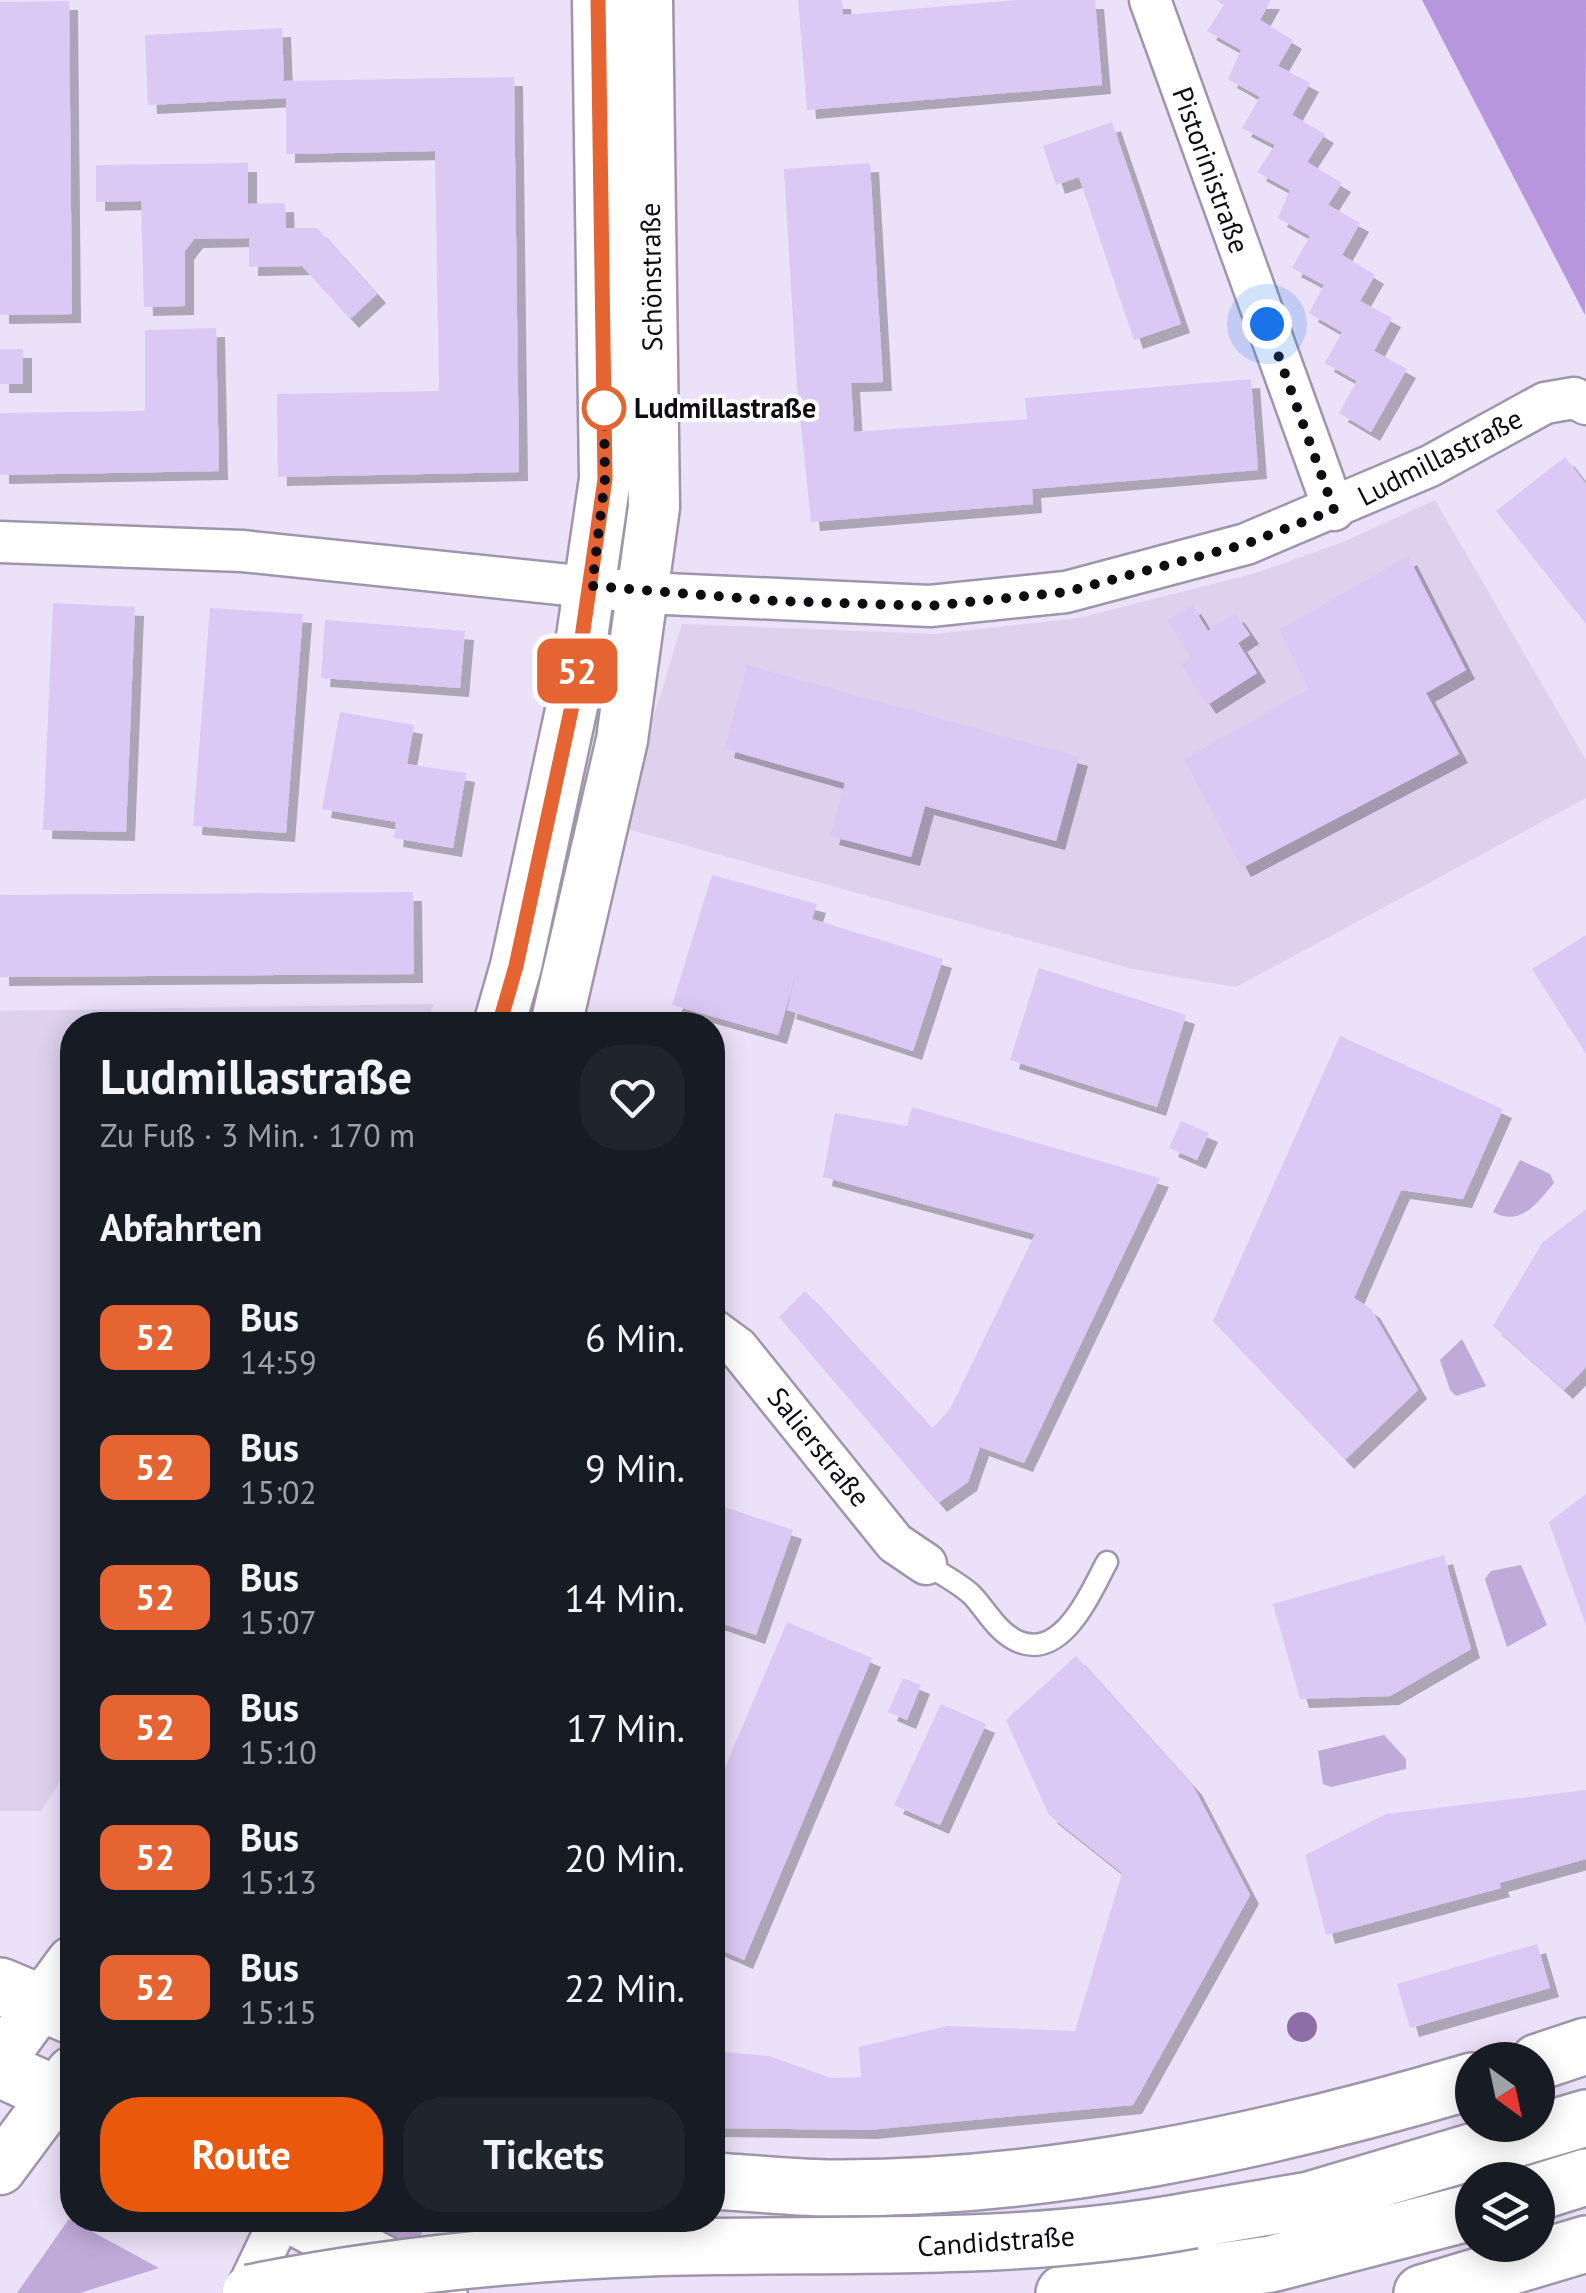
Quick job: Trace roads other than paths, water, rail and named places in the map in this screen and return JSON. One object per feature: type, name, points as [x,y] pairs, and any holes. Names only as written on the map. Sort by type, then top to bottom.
[{"type":"main road","points":[[1555,2056],[1586,2046]]},
{"type":"main road","points":[[0,2069],[60,2088]]},
{"type":"main road","points":[[725,2181],[826,2188],[1033,2174],[1240,2138],[1455,2085]]},
{"type":"main road","name":"Candidstraße","points":[[248,2293],[352,2274],[507,2256],[650,2248],[895,2248],[1047,2239],[1193,2220],[1309,2200],[1464,2158],[1586,2118]]},
{"type":"main road","points":[[1555,2186],[1586,2176]]},
{"type":"main road","name":"Candidstraße","points":[[1064,2293],[1198,2276],[1290,2259],[1455,2216]]},
{"type":"main road","points":[[323,2232],[438,2293]]},
{"type":"main road","points":[[1422,2293],[1586,2244]]},
{"type":"street","name":"Schönstraße","points":[[502,1012],[564,746],[592,586],[605,479],[598,0]]},
{"type":"street","name":"Schönstraße","points":[[559,1012],[622,740],[654,507],[647,0]]},
{"type":"street","name":"Pistorinistraße","points":[[1150,0],[1334,510]]},
{"type":"street","name":"Ludmillastraße","points":[[0,542],[242,551],[645,593],[930,606],[1066,592],[1246,544],[1334,510],[1430,466],[1545,403],[1580,401]]},
{"type":"street","name":"Salierstraße","points":[[725,1338],[738,1348],[895,1543],[926,1564]]},
{"type":"street","points":[[0,2060],[47,1992]]},
{"type":"street","points":[[0,2169],[60,2098]]},
{"type":"street","points":[[248,2293],[275,2232]]},
{"type":"lane","points":[[926,1564],[970,1594],[1004,1632],[1026,1644],[1049,1640],[1072,1623],[1106,1562]]},
{"type":"place","name":"Ludmillastraße","points":[[604,408]]}]
